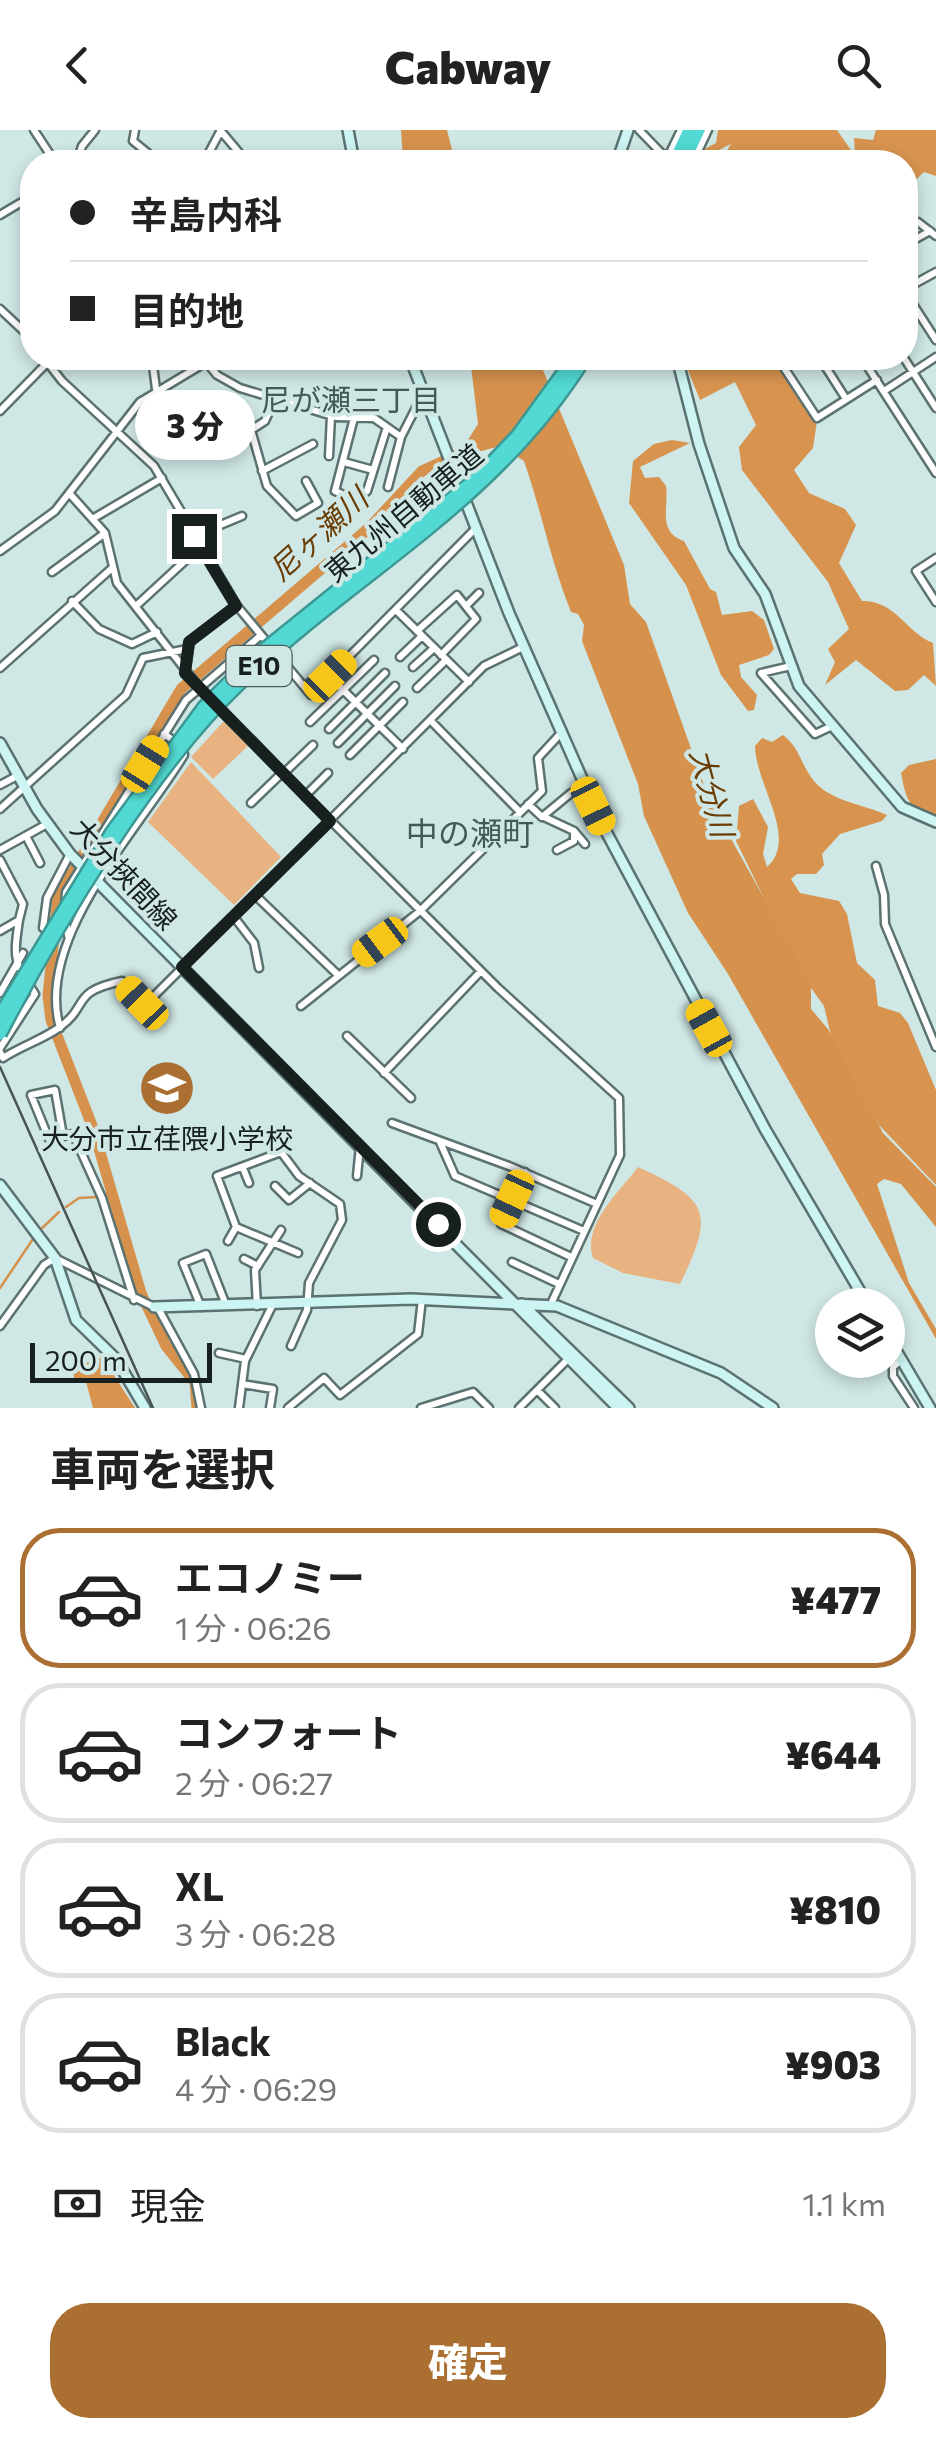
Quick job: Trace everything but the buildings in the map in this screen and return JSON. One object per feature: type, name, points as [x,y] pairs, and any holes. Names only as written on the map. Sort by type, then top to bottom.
[{"type":"highway","name":"東九州自動車道","points":[[0,1015],[112,832],[196,716],[256,656],[476,478],[518,435],[565,370]]},
{"type":"highway","name":"東九州自動車道","points":[[0,1034],[119,837],[209,716],[260,664],[457,508],[545,416],[576,370]]},
{"type":"street","points":[[135,130],[133,141],[144,150]]},
{"type":"street","points":[[221,130],[238,150]]},
{"type":"street","points":[[638,130],[657,150]]},
{"type":"street","points":[[0,310],[20,328]]},
{"type":"street","points":[[918,311],[936,340]]},
{"type":"street","points":[[0,411],[37,370]]},
{"type":"street","points":[[56,370],[140,450],[162,478],[236,606],[311,695],[476,528]]},
{"type":"street","points":[[154,370],[156,390]]},
{"type":"street","points":[[0,552],[50,515],[117,430],[156,390],[187,370]]},
{"type":"street","points":[[216,370],[240,388],[274,401],[331,416],[374,418],[402,436]]},
{"type":"street","points":[[414,370],[560,733],[659,938],[858,1288]]},
{"type":"street","points":[[680,370],[699,444],[734,548],[764,594],[802,690],[906,810],[936,822]]},
{"type":"street","points":[[786,370],[817,418],[876,380]]},
{"type":"street","points":[[828,370],[846,399]]},
{"type":"street","points":[[870,370],[936,472]]},
{"type":"street","points":[[884,391],[916,370]]},
{"type":"street","points":[[913,372],[936,408]]},
{"type":"street","points":[[388,487],[402,436],[422,394]]},
{"type":"street","points":[[274,401],[265,421],[251,430],[270,490],[292,516],[318,503],[306,481]]},
{"type":"street","points":[[329,456],[331,416]]},
{"type":"street","points":[[354,418],[334,491],[355,500],[367,490],[387,427]]},
{"type":"street","points":[[262,471],[313,444]]},
{"type":"street","points":[[344,462],[373,470]]},
{"type":"street","points":[[94,518],[162,478]]},
{"type":"street","points":[[69,493],[104,533],[112,569],[198,688],[481,971],[621,1102],[620,1155],[550,1306]]},
{"type":"street","points":[[194,536],[242,516]]},
{"type":"street","points":[[52,572],[104,533]]},
{"type":"street","points":[[136,606],[200,547]]},
{"type":"street","points":[[936,558],[916,571],[936,602]]},
{"type":"street","points":[[0,668],[112,569]]},
{"type":"street","points":[[467,605],[479,593]]},
{"type":"street","points":[[400,658],[454,595],[467,605],[476,619],[416,688]]},
{"type":"street","points":[[72,601],[98,629],[132,644],[157,631]]},
{"type":"street","points":[[185,673],[187,649],[194,636],[236,606]]},
{"type":"street","points":[[396,610],[469,682]]},
{"type":"street","points":[[68,936],[66,892],[164,734],[198,688],[260,636]]},
{"type":"street","points":[[0,860],[22,900],[13,949],[16,964],[36,994],[0,1050],[4,1058],[60,1028],[79,1001],[96,988],[122,981],[142,1003],[148,1002],[484,666],[524,647]]},
{"type":"street","points":[[414,667],[434,648]]},
{"type":"street","points":[[0,809],[26,790],[40,769],[126,695],[142,658],[187,649]]},
{"type":"street","points":[[310,722],[374,660]]},
{"type":"street","points":[[791,666],[760,673],[814,734],[832,726]]},
{"type":"street","points":[[329,729],[385,673]]},
{"type":"street","points":[[330,676],[403,749]]},
{"type":"street","points":[[338,742],[395,686]]},
{"type":"street","points":[[350,755],[403,702]]},
{"type":"street","points":[[430,721],[520,812]]},
{"type":"street","points":[[301,1006],[420,911],[528,804],[542,788],[538,756],[560,733]]},
{"type":"street","points":[[60,1028],[57,965],[68,936],[184,756],[183,747],[164,734]]},
{"type":"street","points":[[251,803],[313,745]]},
{"type":"street","name":"大分挾間線","points":[[0,746],[70,854],[571,1356]]},
{"type":"street","points":[[304,796],[328,773]]},
{"type":"street","points":[[0,785],[18,776]]},
{"type":"street","points":[[542,817],[570,793]]},
{"type":"street","points":[[528,804],[542,817],[574,830],[585,844]]},
{"type":"street","points":[[0,850],[47,824]]},
{"type":"street","points":[[557,850],[574,840],[574,830]]},
{"type":"street","points":[[26,836],[40,863]]},
{"type":"street","points":[[44,928],[47,898],[70,854]]},
{"type":"street","points":[[876,866],[884,896],[885,924],[936,1046]]},
{"type":"street","points":[[255,895],[338,976]]},
{"type":"street","points":[[234,916],[254,944],[259,968]]},
{"type":"street","points":[[0,932],[19,920]]},
{"type":"street","points":[[0,993],[23,954]]},
{"type":"street","points":[[384,1073],[481,971]]},
{"type":"street","points":[[347,1036],[412,1098]]},
{"type":"street","points":[[63,1136],[56,1090],[31,1095],[49,1139],[73,1134],[102,1198],[136,1300]]},
{"type":"street","points":[[392,1123],[525,1172],[598,1204]]},
{"type":"street","points":[[440,1141],[454,1176],[584,1231]]},
{"type":"street","points":[[357,1176],[360,1145]]},
{"type":"street","points":[[291,1346],[308,1303],[310,1279],[343,1215],[337,1200],[310,1183],[281,1152],[216,1178],[236,1227],[298,1253]]},
{"type":"street","points":[[243,1168],[249,1183]]},
{"type":"street","points":[[525,1172],[502,1226],[571,1256]]},
{"type":"street","points":[[276,1186],[289,1200],[310,1183]]},
{"type":"street","points":[[0,1185],[55,1258],[76,1320],[116,1358],[145,1408]]},
{"type":"street","points":[[228,1241],[236,1227]]},
{"type":"street","points":[[256,1307],[258,1266],[281,1230]]},
{"type":"street","points":[[202,1308],[183,1263],[206,1254],[228,1308]]},
{"type":"street","points":[[55,1258],[156,1308],[422,1300],[550,1306],[721,1373],[773,1408]]},
{"type":"street","points":[[0,1326],[41,1269],[55,1258]]},
{"type":"street","points":[[244,1259],[258,1266]]},
{"type":"street","points":[[512,1262],[559,1284]]},
{"type":"street","points":[[288,1408],[324,1378],[340,1395],[418,1334],[422,1300]]},
{"type":"street","points":[[239,1408],[246,1359],[272,1306]]},
{"type":"street","points":[[156,1308],[194,1374],[200,1408]]},
{"type":"street","points":[[219,1353],[246,1359]]},
{"type":"street","points":[[520,1408],[571,1356]]},
{"type":"street","points":[[571,1356],[618,1408]]},
{"type":"street","points":[[571,1356],[629,1408]]},
{"type":"street","points":[[905,1367],[930,1408]]},
{"type":"street","points":[[893,1378],[914,1408]]},
{"type":"street","points":[[242,1384],[272,1389],[270,1408]]},
{"type":"street","points":[[537,1390],[555,1408]]},
{"type":"street","points":[[421,1408],[472,1392],[489,1408]]},
{"type":"shaded area","points":[[401,130],[447,130],[452,150],[402,150]]},
{"type":"shaded area","points":[[718,130],[837,130],[851,150],[727,150],[731,144],[719,150],[703,150],[716,143]]},
{"type":"shaded area","points":[[876,130],[936,130],[936,176],[924,172],[918,178],[918,150],[855,150],[854,138],[873,140]]},
{"type":"shaded area","points":[[471,370],[543,370],[624,565],[630,604],[646,622],[709,799],[811,983],[811,1009],[828,1029],[883,1133],[936,1187],[936,1227],[901,1184],[884,1179],[877,1184],[909,1283],[936,1329],[936,1339],[728,974],[688,913],[644,816],[638,784],[582,641],[584,625],[578,614],[571,612],[564,593],[524,461],[500,446],[471,454],[466,443],[478,424]]},
{"type":"shaded area","points":[[688,370],[782,370],[817,421],[813,448],[794,470],[809,493],[845,509],[856,525],[839,563],[862,601],[884,606],[933,643],[936,686],[924,675],[908,690],[895,691],[856,660],[825,685],[835,662],[828,649],[849,629],[828,582],[742,470],[739,447],[756,425],[735,382],[700,400]]},
{"type":"shaded area","points":[[672,440],[690,443],[640,467],[645,478],[659,477],[666,486],[670,532],[684,541],[710,589],[716,592],[722,615],[752,611],[764,620],[774,649],[769,655],[739,665],[741,677],[757,695],[754,710],[748,711],[721,675],[686,585],[629,503],[633,461],[654,444]]},
{"type":"shaded area","points":[[224,721],[248,746],[213,779],[191,757]]},
{"type":"shaded area","points":[[783,735],[821,788],[887,815],[882,821],[840,834],[822,854],[824,865],[816,874],[797,874],[791,879],[800,893],[839,901],[847,914],[857,963],[875,980],[878,1006],[900,1013],[908,1023],[936,1090],[936,1185],[879,1125],[851,1080],[833,1044],[824,1006],[801,974],[736,841],[739,806],[753,799],[768,827],[763,854],[767,867],[776,855],[778,827],[755,746],[762,738],[772,742]]},
{"type":"shaded area","points":[[936,759],[936,819],[910,803],[901,773],[909,765]]},
{"type":"shaded area","points":[[191,762],[281,857],[234,905],[148,822]]},
{"type":"shaded area","points":[[638,1167],[680,1189],[699,1212],[698,1241],[680,1284],[623,1273],[593,1258],[591,1246],[597,1221]]},
{"type":"shaded area","points":[[102,1357],[135,1408],[93,1408],[85,1378],[74,1378],[73,1368]]},
{"type":"waterway","name":"尼ヶ瀬川","points":[[197,1408],[195,1382],[166,1346],[141,1293],[93,1128],[51,1020],[48,996],[58,897],[181,689],[369,528],[422,471],[459,454],[478,438]]},
{"type":"waterway","name":"尼ヶ瀬川","points":[[106,1194],[111,1190]]},
{"type":"waterway","points":[[66,1207],[79,1198],[97,1197]]},
{"type":"waterway","points":[[40,1230],[59,1212]]},
{"type":"waterway","points":[[0,1288],[35,1236]]},
{"type":"waterway","points":[[40,1245],[50,1259]]},
{"type":"waterway","points":[[109,1358],[119,1372]]},
{"type":"railway","points":[[0,1067],[153,1408]]},
{"type":"place","name":"大分市立荏隈小学校","points":[[167,1088]]},
{"type":"district","name":"尼が瀬三丁目","points":[[351,401]]},
{"type":"district","name":"中の瀬町","points":[[470,834]]},
{"type":"route","points":[[194,536],[236,606],[189,642],[185,673],[330,821],[182,967],[438,1224]]},
{"type":"water label","name":"大分川","points":[[711,793]]}]
